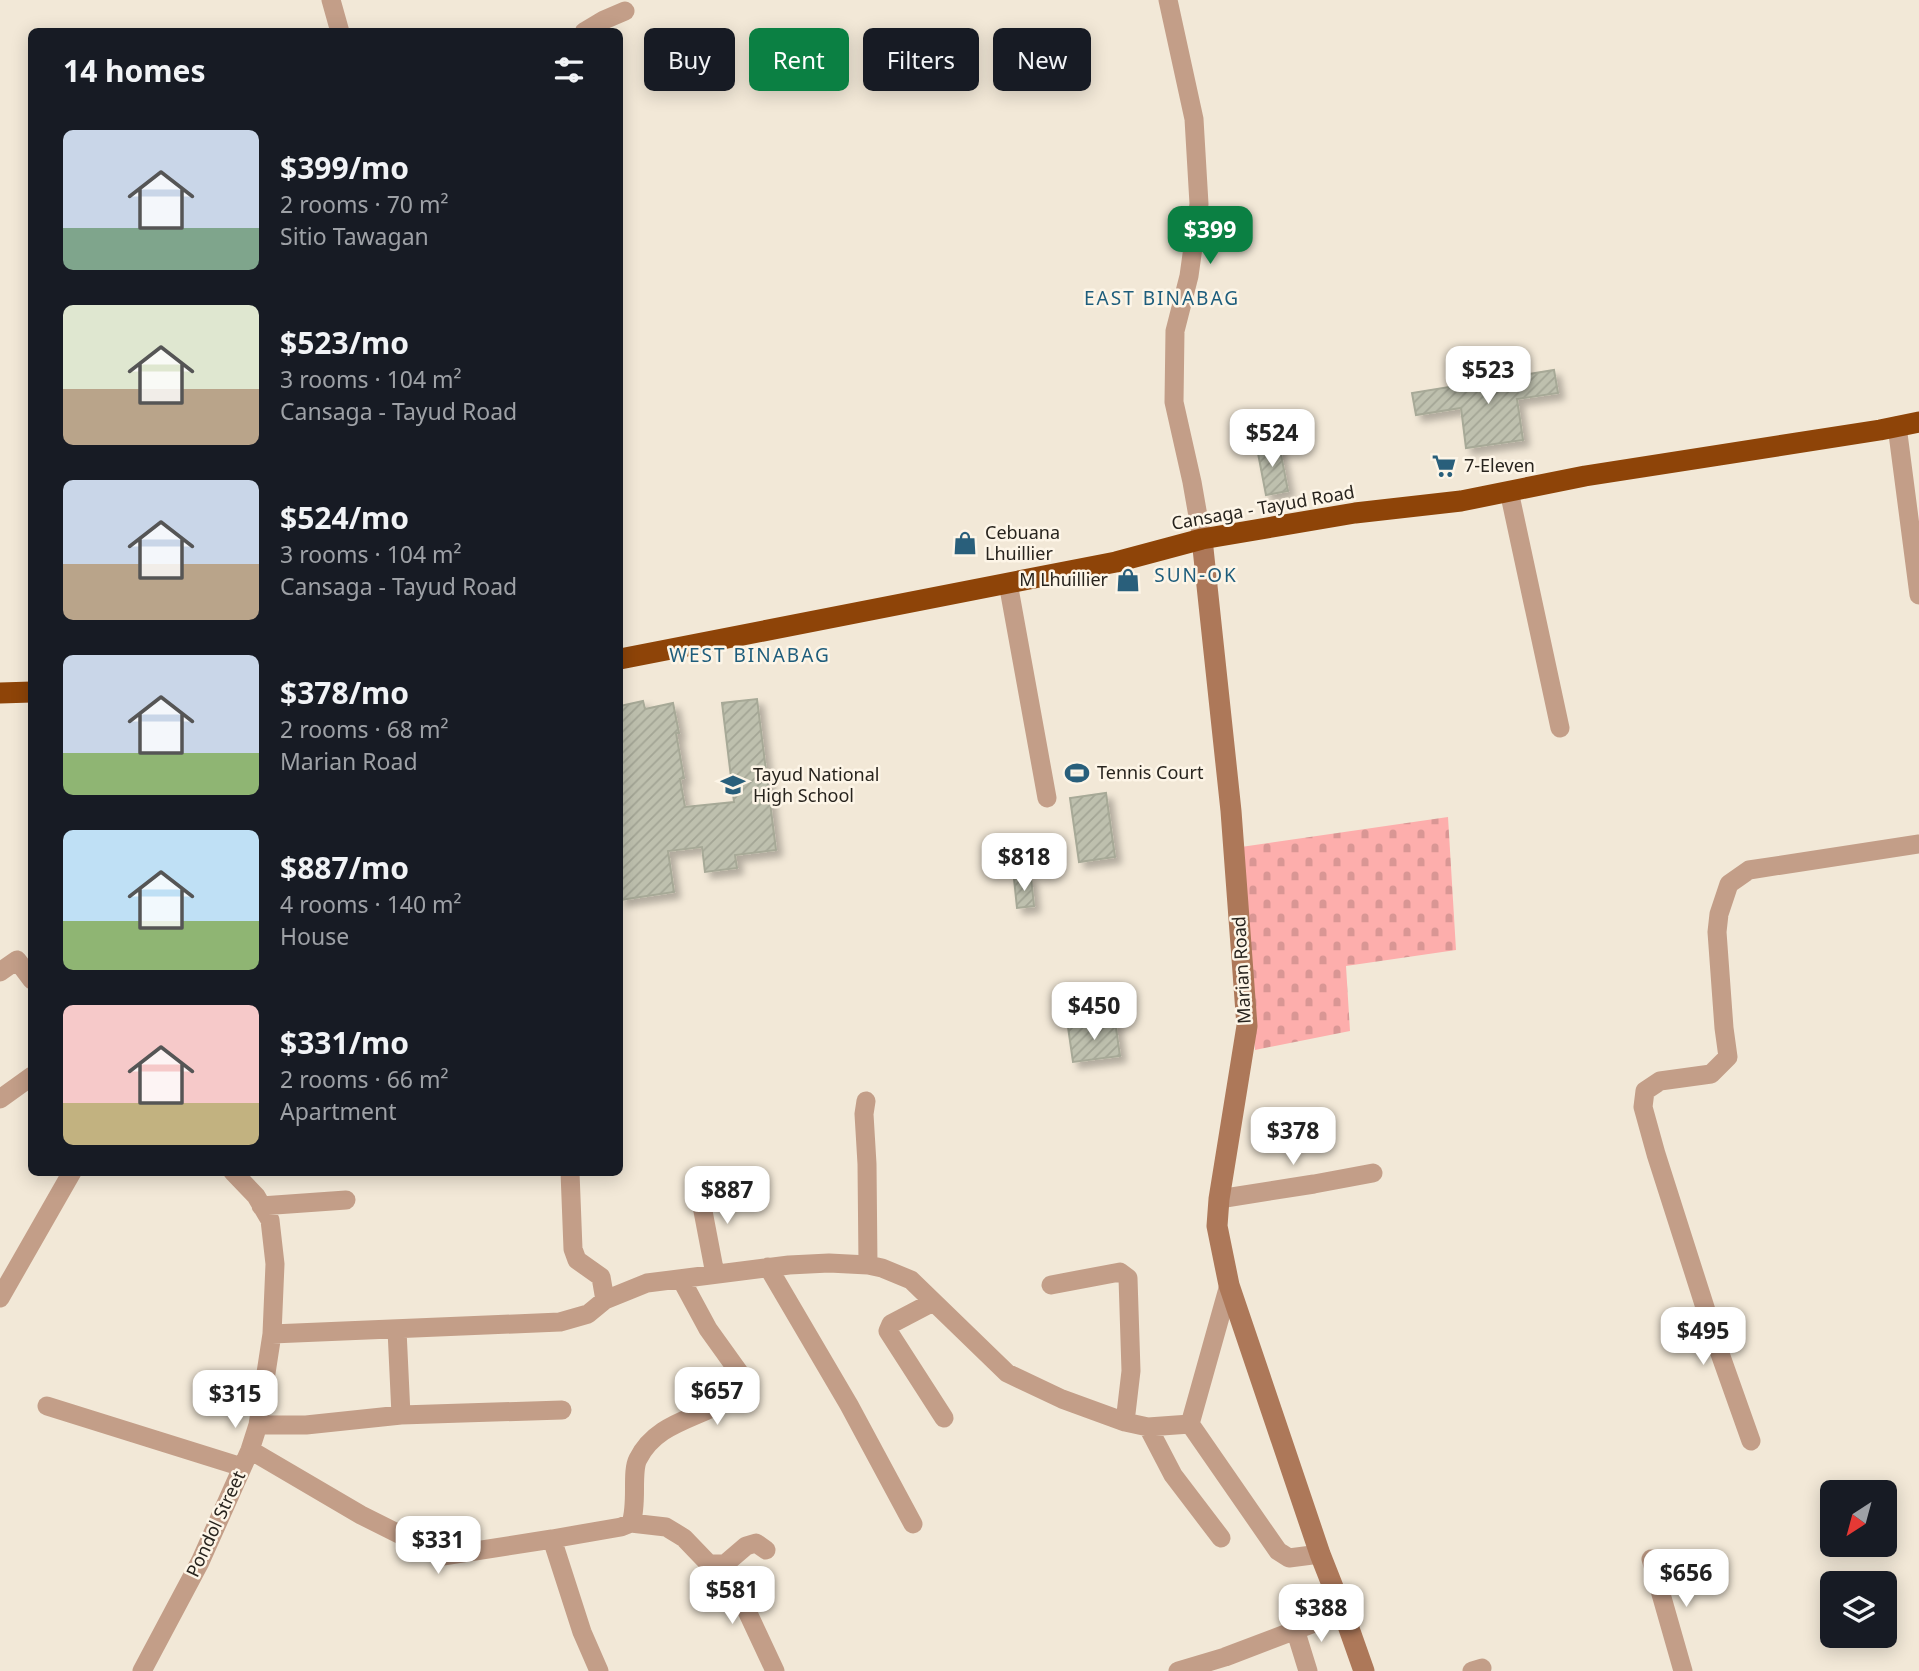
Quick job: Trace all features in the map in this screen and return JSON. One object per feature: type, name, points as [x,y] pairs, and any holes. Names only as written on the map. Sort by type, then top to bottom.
[{"type":"highway","name":"Cansaga - Tayud Road","points":[[623,658],[1116,562],[1202,539],[1355,513],[1461,501],[1584,476],[1919,422]]},
{"type":"highway","points":[[0,693],[28,692]]},
{"type":"street","points":[[331,0],[339,28]]},
{"type":"street","points":[[1168,0],[1194,119],[1199,204],[1189,276],[1175,331],[1174,402],[1202,539]]},
{"type":"street","points":[[591,28],[625,11]]},
{"type":"street","points":[[1897,426],[1919,595]]},
{"type":"street","points":[[1509,491],[1560,728]]},
{"type":"street","name":"Marian Road","points":[[1202,539],[1231,811],[1247,1026],[1217,1226],[1229,1285],[1320,1554],[1364,1671]]},
{"type":"street","points":[[1008,583],[1046,798]]},
{"type":"street","points":[[1751,1441],[1718,1348],[1656,1154],[1643,1107],[1645,1091],[1660,1081],[1711,1074],[1728,1057],[1717,932],[1719,914],[1729,884],[1749,870],[1919,844]]},
{"type":"street","points":[[0,972],[17,960],[28,975]]},
{"type":"street","points":[[0,1099],[28,1079]]},
{"type":"street","points":[[866,1101],[864,1114],[868,1265]]},
{"type":"street","points":[[1219,1199],[1373,1173]]},
{"type":"street","points":[[0,1298],[70,1176]]},
{"type":"street","name":"Pondol Street","points":[[142,1671],[200,1562],[246,1459],[258,1425],[272,1334],[275,1264],[270,1220],[256,1196],[237,1176]]},
{"type":"street","points":[[570,1176],[573,1249],[577,1260],[601,1277],[605,1300]]},
{"type":"street","points":[[698,1185],[715,1274]]},
{"type":"street","points":[[261,1206],[346,1200]]},
{"type":"street","points":[[272,1334],[560,1322],[588,1314],[605,1300],[648,1283],[768,1267],[829,1263],[868,1265],[911,1280],[1007,1374],[1062,1399],[1125,1422],[1148,1427],[1190,1424]]},
{"type":"street","points":[[768,1267],[849,1405],[912,1524]]},
{"type":"street","points":[[1051,1285],[1120,1272],[1128,1278],[1131,1371],[1125,1422]]},
{"type":"street","points":[[631,1523],[635,1511],[636,1462],[644,1448],[658,1435],[686,1418],[735,1394],[746,1382],[708,1329],[681,1279]]},
{"type":"street","points":[[1190,1424],[1229,1285]]},
{"type":"street","points":[[933,1302],[891,1324],[888,1331],[944,1418]]},
{"type":"street","points":[[397,1330],[401,1415]]},
{"type":"street","points":[[47,1406],[246,1459],[443,1556],[621,1527],[631,1523],[666,1527],[684,1538],[709,1564],[725,1564],[746,1546],[756,1543],[766,1550]]},
{"type":"street","points":[[258,1425],[306,1425],[401,1415],[562,1410]]},
{"type":"street","points":[[1190,1424],[1278,1551],[1289,1558],[1320,1554]]},
{"type":"street","points":[[1148,1427],[1173,1475],[1221,1538]]},
{"type":"street","points":[[552,1539],[599,1671]]},
{"type":"street","points":[[1651,1559],[1684,1671]]},
{"type":"street","points":[[725,1564],[775,1671]]},
{"type":"street","points":[[1178,1671],[1228,1664],[1294,1629],[1343,1612]]},
{"type":"street","points":[[1294,1629],[1308,1671]]},
{"type":"green space","points":[[1448,817],[1456,950],[1346,966],[1350,1031],[1255,1050],[1241,847]]},
{"type":"building","points":[[1554,370],[1558,393],[1517,399],[1523,440],[1466,448],[1461,408],[1416,415],[1412,393]]},
{"type":"building","points":[[1279,444],[1288,491],[1266,495],[1257,448]]},
{"type":"building","points":[[757,699],[776,850],[735,855],[737,868],[705,872],[702,847],[668,851],[674,892],[623,900],[623,705],[643,701],[645,709],[673,703],[679,733],[676,733],[684,778],[680,779],[685,807],[734,802],[722,703]]},
{"type":"building","points":[[1106,793],[1115,857],[1079,862],[1070,798]]},
{"type":"building","points":[[1031,877],[1034,906],[1017,908],[1014,879]]},
{"type":"building","points":[[1115,1021],[1120,1056],[1073,1062],[1068,1027]]},
{"type":"place","name":"7-Eleven","points":[[1444,466]]},
{"type":"place","name":"Cebuana Lhuillier","points":[[965,543]]},
{"type":"place","name":"M Lhuillier","points":[[1128,580]]},
{"type":"place","name":"Tennis Court","points":[[1077,773]]},
{"type":"place","name":"Tayud National High School","points":[[733,785]]},
{"type":"district","name":"EAST BINABAG","points":[[1162,298]]},
{"type":"district","name":"SUN-OK","points":[[1196,575]]},
{"type":"district","name":"WEST BINABAG","points":[[750,655]]}]
